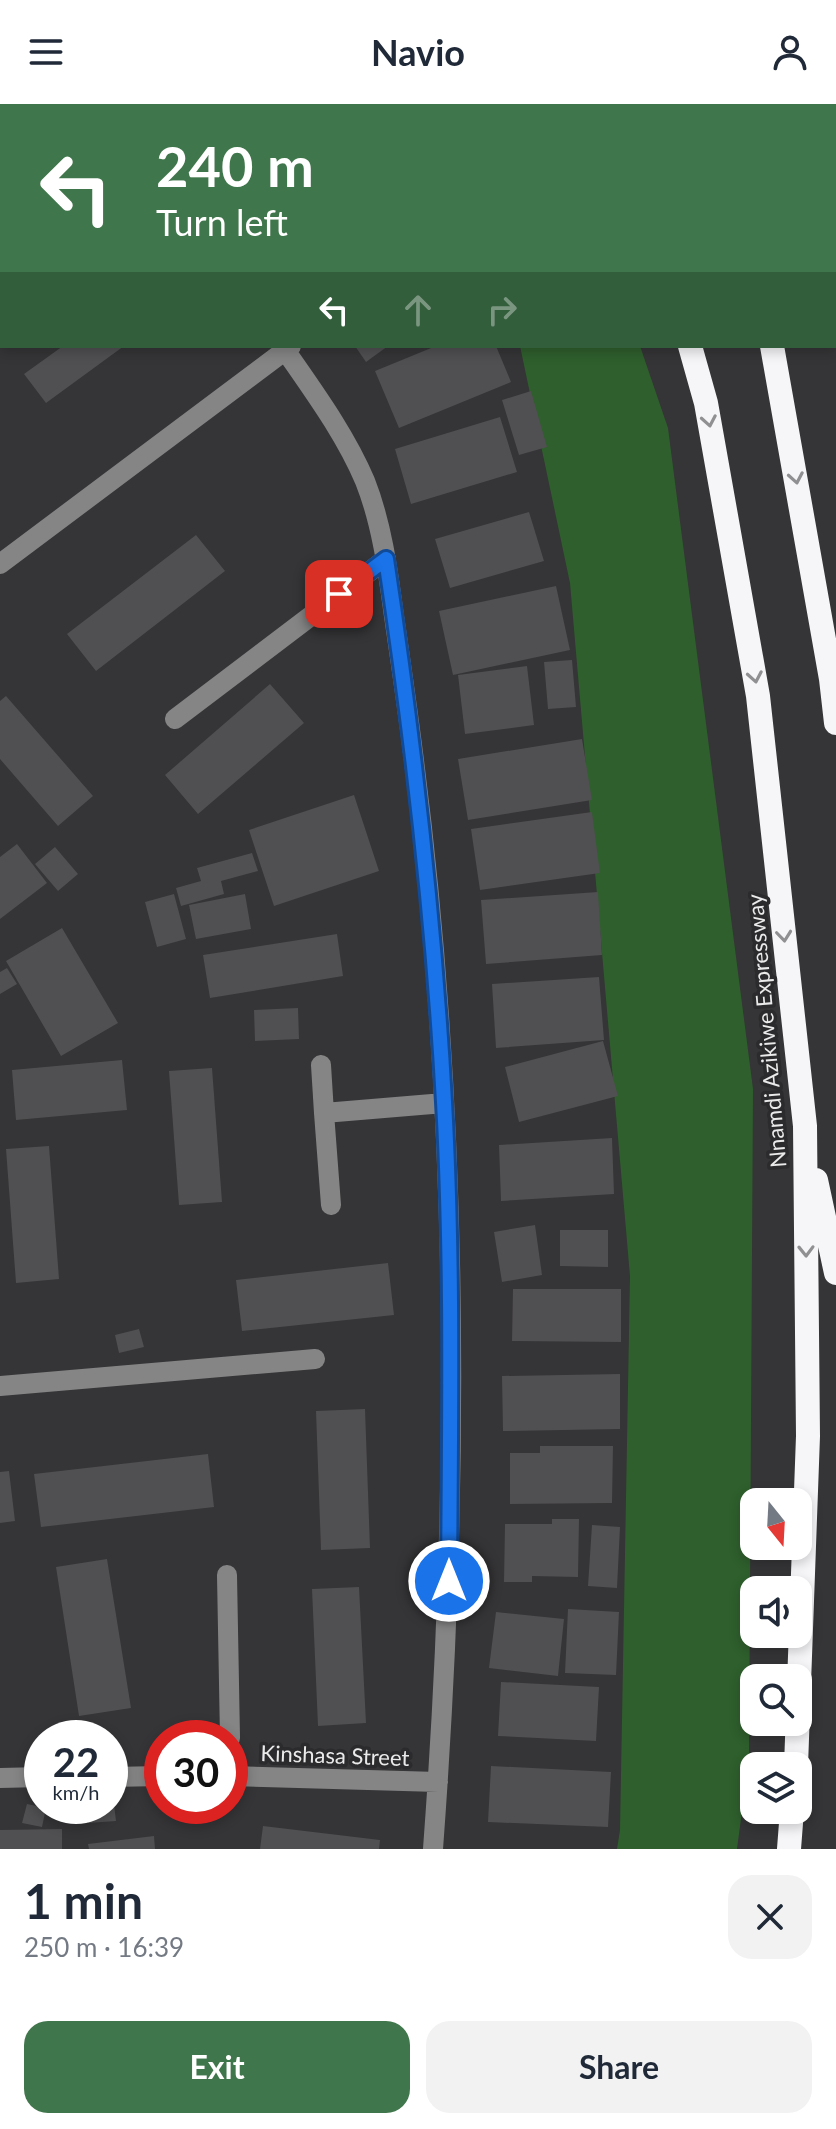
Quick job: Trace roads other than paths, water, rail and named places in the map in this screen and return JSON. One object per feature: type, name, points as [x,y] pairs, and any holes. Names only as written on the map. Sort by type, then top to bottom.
[{"type":"highway","name":"Nnamdi Azikiwe Expressway","points":[[691,348],[706,403],[758,696],[805,1126],[808,1436],[797,1752]]},
{"type":"highway","points":[[772,348],[826,648],[836,723]]},
{"type":"highway","points":[[805,1126],[836,1273]]},
{"type":"highway","points":[[789,1849],[791,1824]]},
{"type":"street","points":[[0,564],[288,348],[336,423],[365,482],[386,559],[425,845],[444,1103],[451,1314],[449,1581],[433,1849]]},
{"type":"street","points":[[175,719],[386,559]]},
{"type":"street","points":[[321,1065],[331,1205]]},
{"type":"street","points":[[324,1113],[444,1103]]},
{"type":"street","points":[[0,1386],[315,1359]]},
{"type":"street","points":[[227,1575],[230,1720]]},
{"type":"street","points":[[0,1778],[24,1777]]},
{"type":"street","name":"Kinshasa Street","points":[[248,1777],[438,1782]]}]
